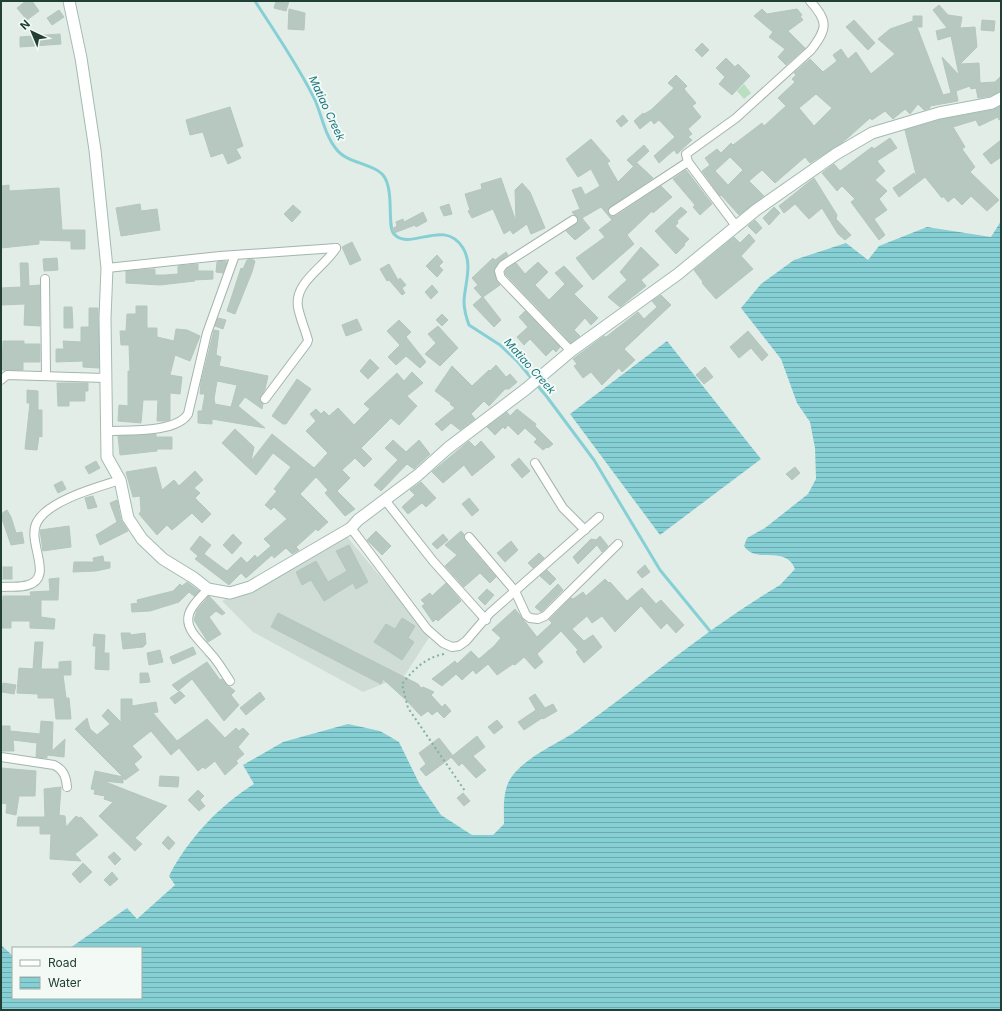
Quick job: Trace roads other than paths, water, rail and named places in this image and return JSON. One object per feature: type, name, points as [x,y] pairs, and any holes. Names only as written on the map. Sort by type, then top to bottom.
[{"type":"street","points":[[69,1],[81,58],[95,150],[107,268],[105,378],[105,411],[108,431],[107,457],[120,480],[128,518],[142,539],[163,559],[194,578],[208,589],[230,593],[250,587],[351,528],[418,475],[448,448],[553,368],[571,352],[678,274],[736,226],[836,154],[872,133],[939,113],[992,103],[1001,98]]},
{"type":"street","points":[[736,226],[688,162],[686,154],[692,148],[736,118],[811,50],[817,42],[824,24],[823,15],[810,1]]},
{"type":"street","points":[[613,211],[688,162]]},
{"type":"street","points":[[571,352],[501,278],[499,271],[503,265],[573,220]]},
{"type":"street","points":[[107,268],[235,255],[336,248],[303,286],[299,295],[298,307],[308,343],[265,399]]},
{"type":"street","points":[[108,431],[171,426],[185,419],[188,414],[207,333],[235,255]]},
{"type":"street","points":[[45,279],[46,376]]},
{"type":"street","points":[[1,380],[7,375],[105,378]]},
{"type":"street","points":[[535,463],[563,508],[585,530]]},
{"type":"street","points":[[1,587],[26,586],[39,579],[41,571],[33,532],[37,521],[48,511],[80,492],[120,480]]},
{"type":"street","points":[[385,500],[433,561],[486,620]]},
{"type":"street","points":[[351,528],[405,602],[432,635],[443,643],[452,647],[459,646],[472,636],[490,613],[599,518]]},
{"type":"street","points":[[469,537],[515,592],[526,615],[530,618],[538,619],[545,616],[618,544]]},
{"type":"street","points":[[208,589],[191,610],[188,624],[196,638],[210,652],[230,681]]},
{"type":"street","points":[[1,757],[54,765],[60,768],[66,776],[67,787]]},
{"type":"water","points":[[1001,221],[1001,1010],[1,1010],[1,945],[12,955],[12,999],[142,999],[142,947],[71,947],[127,908],[137,919],[175,885],[169,876],[185,849],[195,836],[229,802],[254,784],[243,765],[283,742],[348,724],[380,731],[399,742],[419,783],[441,815],[472,835],[493,835],[504,824],[505,792],[509,780],[519,768],[534,756],[575,732],[701,637],[780,585],[795,569],[790,562],[784,558],[756,554],[749,551],[744,546],[747,538],[765,528],[808,494],[816,479],[815,448],[810,422],[797,403],[781,359],[741,308],[761,284],[794,260],[846,243],[868,260],[879,246],[927,227],[991,237]]},
{"type":"water","points":[[667,341],[761,459],[660,535],[570,414]]},
{"type":"waterway","name":"Matiao Creek","points":[[255,1],[301,74],[315,100],[329,139],[337,150],[342,155],[376,170],[385,178],[388,185],[391,225],[394,234],[401,238],[409,239],[446,235],[455,239],[463,248],[468,260],[464,307],[469,325],[500,345],[518,362],[547,397],[594,460],[660,570],[710,631]]}]
